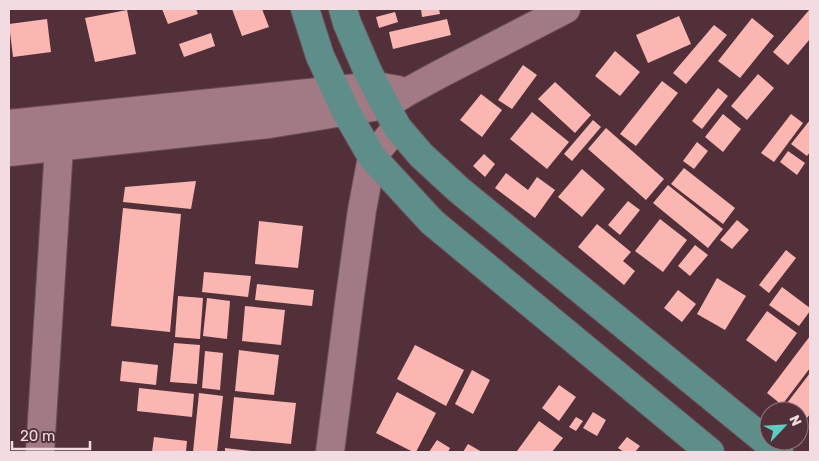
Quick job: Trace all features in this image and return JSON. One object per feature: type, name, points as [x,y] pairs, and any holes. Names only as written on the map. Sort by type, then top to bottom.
[{"type":"main road","points":[[305,9],[320,56],[340,102],[372,157],[432,222],[710,452]]},
{"type":"main road","points":[[343,9],[368,72],[392,103],[422,155],[459,190],[779,452]]},
{"type":"street","points":[[9,124],[340,102],[392,103],[566,9]]},
{"type":"street","points":[[9,152],[269,124],[340,102]]},
{"type":"street","points":[[330,452],[362,210],[372,157],[392,103]]},
{"type":"street","points":[[40,452],[60,147]]},
{"type":"building","points":[[162,9],[196,9],[198,14],[168,24]]},
{"type":"building","points":[[232,9],[262,9],[269,27],[242,36]]},
{"type":"building","points":[[421,9],[439,9],[440,14],[422,17]]},
{"type":"building","points":[[810,9],[810,39],[788,65],[773,52]]},
{"type":"building","points":[[127,10],[136,54],[95,62],[85,18]]},
{"type":"building","points":[[395,12],[398,22],[379,28],[376,17]]},
{"type":"building","points":[[679,16],[691,44],[648,63],[636,35]]},
{"type":"building","points":[[752,18],[774,36],[740,78],[718,61]]},
{"type":"building","points":[[47,19],[51,52],[13,57],[9,24]]},
{"type":"building","points":[[447,19],[451,35],[393,49],[389,32]]},
{"type":"building","points":[[714,25],[727,35],[686,84],[673,73]]},
{"type":"building","points":[[211,33],[215,46],[184,57],[179,44]]},
{"type":"building","points":[[615,51],[640,72],[620,96],[595,76]]},
{"type":"building","points":[[523,65],[537,75],[512,109],[498,100]]},
{"type":"building","points":[[758,74],[774,88],[747,120],[731,106]]},
{"type":"building","points":[[662,81],[678,93],[636,146],[620,134]]},
{"type":"building","points":[[555,82],[591,115],[575,133],[538,99]]},
{"type":"building","points":[[718,88],[728,96],[702,129],[692,121]]},
{"type":"building","points":[[481,94],[502,110],[482,137],[460,120]]},
{"type":"building","points":[[532,112],[569,142],[547,169],[510,139]]},
{"type":"building","points":[[723,114],[741,129],[723,152],[705,137]]},
{"type":"building","points":[[791,114],[803,123],[774,162],[761,153]]},
{"type":"building","points":[[593,120],[601,127],[572,161],[564,154]]},
{"type":"building","points":[[810,120],[810,152],[807,156],[791,144]]},
{"type":"building","points":[[606,128],[664,179],[646,200],[588,149]]},
{"type":"building","points":[[697,142],[708,151],[694,169],[683,161]]},
{"type":"building","points":[[788,151],[805,163],[797,175],[780,162]]},
{"type":"building","points":[[484,154],[495,164],[485,177],[473,166]]},
{"type":"building","points":[[684,168],[735,208],[723,224],[671,184]]},
{"type":"building","points":[[582,169],[605,189],[582,217],[558,197]]},
{"type":"building","points":[[506,173],[528,190],[537,177],[555,190],[535,218],[495,188]]},
{"type":"building","points":[[196,181],[191,209],[123,202],[125,187]]},
{"type":"building","points":[[668,185],[723,229],[708,248],[653,203]]},
{"type":"building","points":[[628,201],[640,210],[620,235],[608,225]]},
{"type":"building","points":[[123,208],[181,214],[170,332],[111,326]]},
{"type":"building","points":[[660,219],[687,240],[663,272],[635,251]]},
{"type":"building","points":[[737,220],[749,230],[732,249],[720,240]]},
{"type":"building","points":[[259,221],[303,226],[298,268],[255,264]]},
{"type":"building","points":[[597,224],[631,252],[623,261],[635,271],[624,285],[578,247]]},
{"type":"building","points":[[695,245],[708,255],[690,276],[678,266]]},
{"type":"building","points":[[786,250],[796,258],[769,293],[759,285]]},
{"type":"building","points":[[204,272],[251,276],[248,297],[202,292]]},
{"type":"building","points":[[717,278],[746,296],[725,330],[697,314]]},
{"type":"building","points":[[257,284],[314,290],[312,306],[255,300]]},
{"type":"building","points":[[782,287],[810,308],[810,311],[799,326],[769,305]]},
{"type":"building","points":[[678,290],[696,304],[682,322],[664,308]]},
{"type":"building","points":[[178,296],[203,298],[200,339],[175,337]]},
{"type":"building","points":[[207,298],[230,301],[227,339],[203,336]]},
{"type":"building","points":[[245,306],[285,310],[281,345],[242,341]]},
{"type":"building","points":[[767,311],[797,333],[776,362],[746,340]]},
{"type":"building","points":[[810,336],[810,368],[785,401],[777,401],[767,393]]},
{"type":"building","points":[[174,343],[200,345],[197,384],[170,382]]},
{"type":"building","points":[[415,345],[464,370],[446,406],[397,379]]},
{"type":"building","points":[[239,350],[279,355],[274,395],[235,391]]},
{"type":"building","points":[[205,351],[223,353],[220,390],[202,388]]},
{"type":"building","points":[[122,361],[158,365],[156,385],[120,381]]},
{"type":"building","points":[[472,370],[490,380],[473,414],[455,404]]},
{"type":"building","points":[[810,373],[809,415],[809,401],[789,401]]},
{"type":"building","points":[[559,385],[576,397],[559,421],[542,408]]},
{"type":"building","points":[[139,388],[194,394],[192,417],[137,411]]},
{"type":"building","points":[[397,392],[436,413],[416,452],[376,433]]},
{"type":"building","points":[[199,393],[223,396],[217,452],[193,452]]},
{"type":"building","points":[[234,397],[296,403],[291,444],[230,438]]},
{"type":"building","points":[[593,412],[606,420],[597,436],[583,428]]},
{"type":"building","points":[[576,417],[583,421],[576,431],[569,427]]},
{"type":"building","points":[[539,421],[563,438],[552,452],[518,452],[517,451]]},
{"type":"building","points":[[154,437],[187,441],[186,452],[152,452]]},
{"type":"building","points":[[627,437],[640,446],[635,452],[624,452],[618,448]]},
{"type":"building","points":[[437,440],[450,448],[448,452],[429,452]]},
{"type":"building","points":[[468,444],[482,452],[463,452]]},
{"type":"building","points":[[225,448],[251,451],[225,452]]}]
